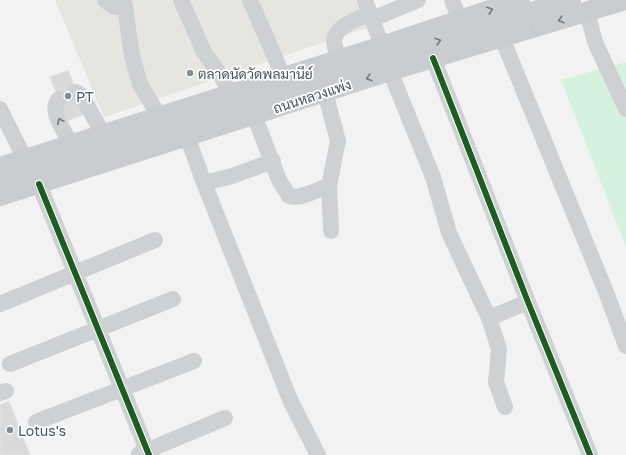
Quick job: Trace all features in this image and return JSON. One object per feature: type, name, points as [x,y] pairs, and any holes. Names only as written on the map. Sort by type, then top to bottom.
[{"type":"main road","name":"ถนนหลวงแพ่ง","points":[[0,167],[103,134],[160,125],[230,93],[382,46],[520,0]]},
{"type":"main road","points":[[0,179],[237,102],[571,0]]},
{"type":"main road","name":"ถนนหลวงแพ่ง","points":[[0,196],[390,71],[625,0]]},
{"type":"main road","points":[[460,20],[470,46]]},
{"type":"main road","points":[[0,186],[160,125],[252,106],[317,95]]},
{"type":"street","points":[[105,0],[113,6],[124,4],[132,56],[140,84],[160,125]]},
{"type":"street","points":[[181,0],[204,52],[222,76],[230,93]]},
{"type":"street","points":[[250,0],[283,76]]},
{"type":"street","points":[[340,59],[334,43],[336,36],[350,22],[369,11],[418,0]]},
{"type":"street","points":[[452,0],[460,20]]},
{"type":"street","points":[[369,11],[382,46]]},
{"type":"street","points":[[587,12],[595,42],[626,109]]},
{"type":"street","points":[[502,38],[606,292],[626,346]]},
{"type":"street","points":[[433,58],[528,302],[590,455]]},
{"type":"street","points":[[390,71],[433,177],[449,233],[489,318],[499,349],[496,382],[505,407]]},
{"type":"street","points":[[76,92],[82,96],[103,134]]},
{"type":"street","points":[[317,95],[336,129],[338,141],[329,186],[332,231]]},
{"type":"street","points":[[59,99],[56,103],[55,111],[71,144]]},
{"type":"street","points":[[0,109],[25,159]]},
{"type":"street","points":[[254,115],[273,161],[279,180],[289,196],[293,197],[303,195],[329,186]]},
{"type":"street","points":[[187,136],[291,402],[318,455]]},
{"type":"street","points":[[204,182],[232,176],[273,161]]},
{"type":"street","points":[[38,184],[122,388],[145,454],[225,418]]},
{"type":"street","points":[[0,304],[155,240]]},
{"type":"street","points":[[10,364],[173,299]]},
{"type":"street","points":[[489,318],[528,302]]},
{"type":"street","points":[[36,422],[194,361]]},
{"type":"shaded area","points":[[55,0],[358,0],[369,27],[104,117]]},
{"type":"green space","points":[[626,62],[626,247],[561,80]]},
{"type":"building","name":"PT","points":[[68,70],[85,114],[67,121],[50,77]]},
{"type":"building","name":"Lotus's","points":[[9,401],[30,455],[0,455],[0,405]]},
{"type":"cycle path","points":[[433,58],[528,302],[590,455]]},
{"type":"cycle path","points":[[39,184],[149,455]]},
{"type":"place","name":"ตลาดนัดวัดพลมานีย์","points":[[190,73]]},
{"type":"place","name":"PT","points":[[68,96]]},
{"type":"place","name":"Lotus's","points":[[10,430]]}]
